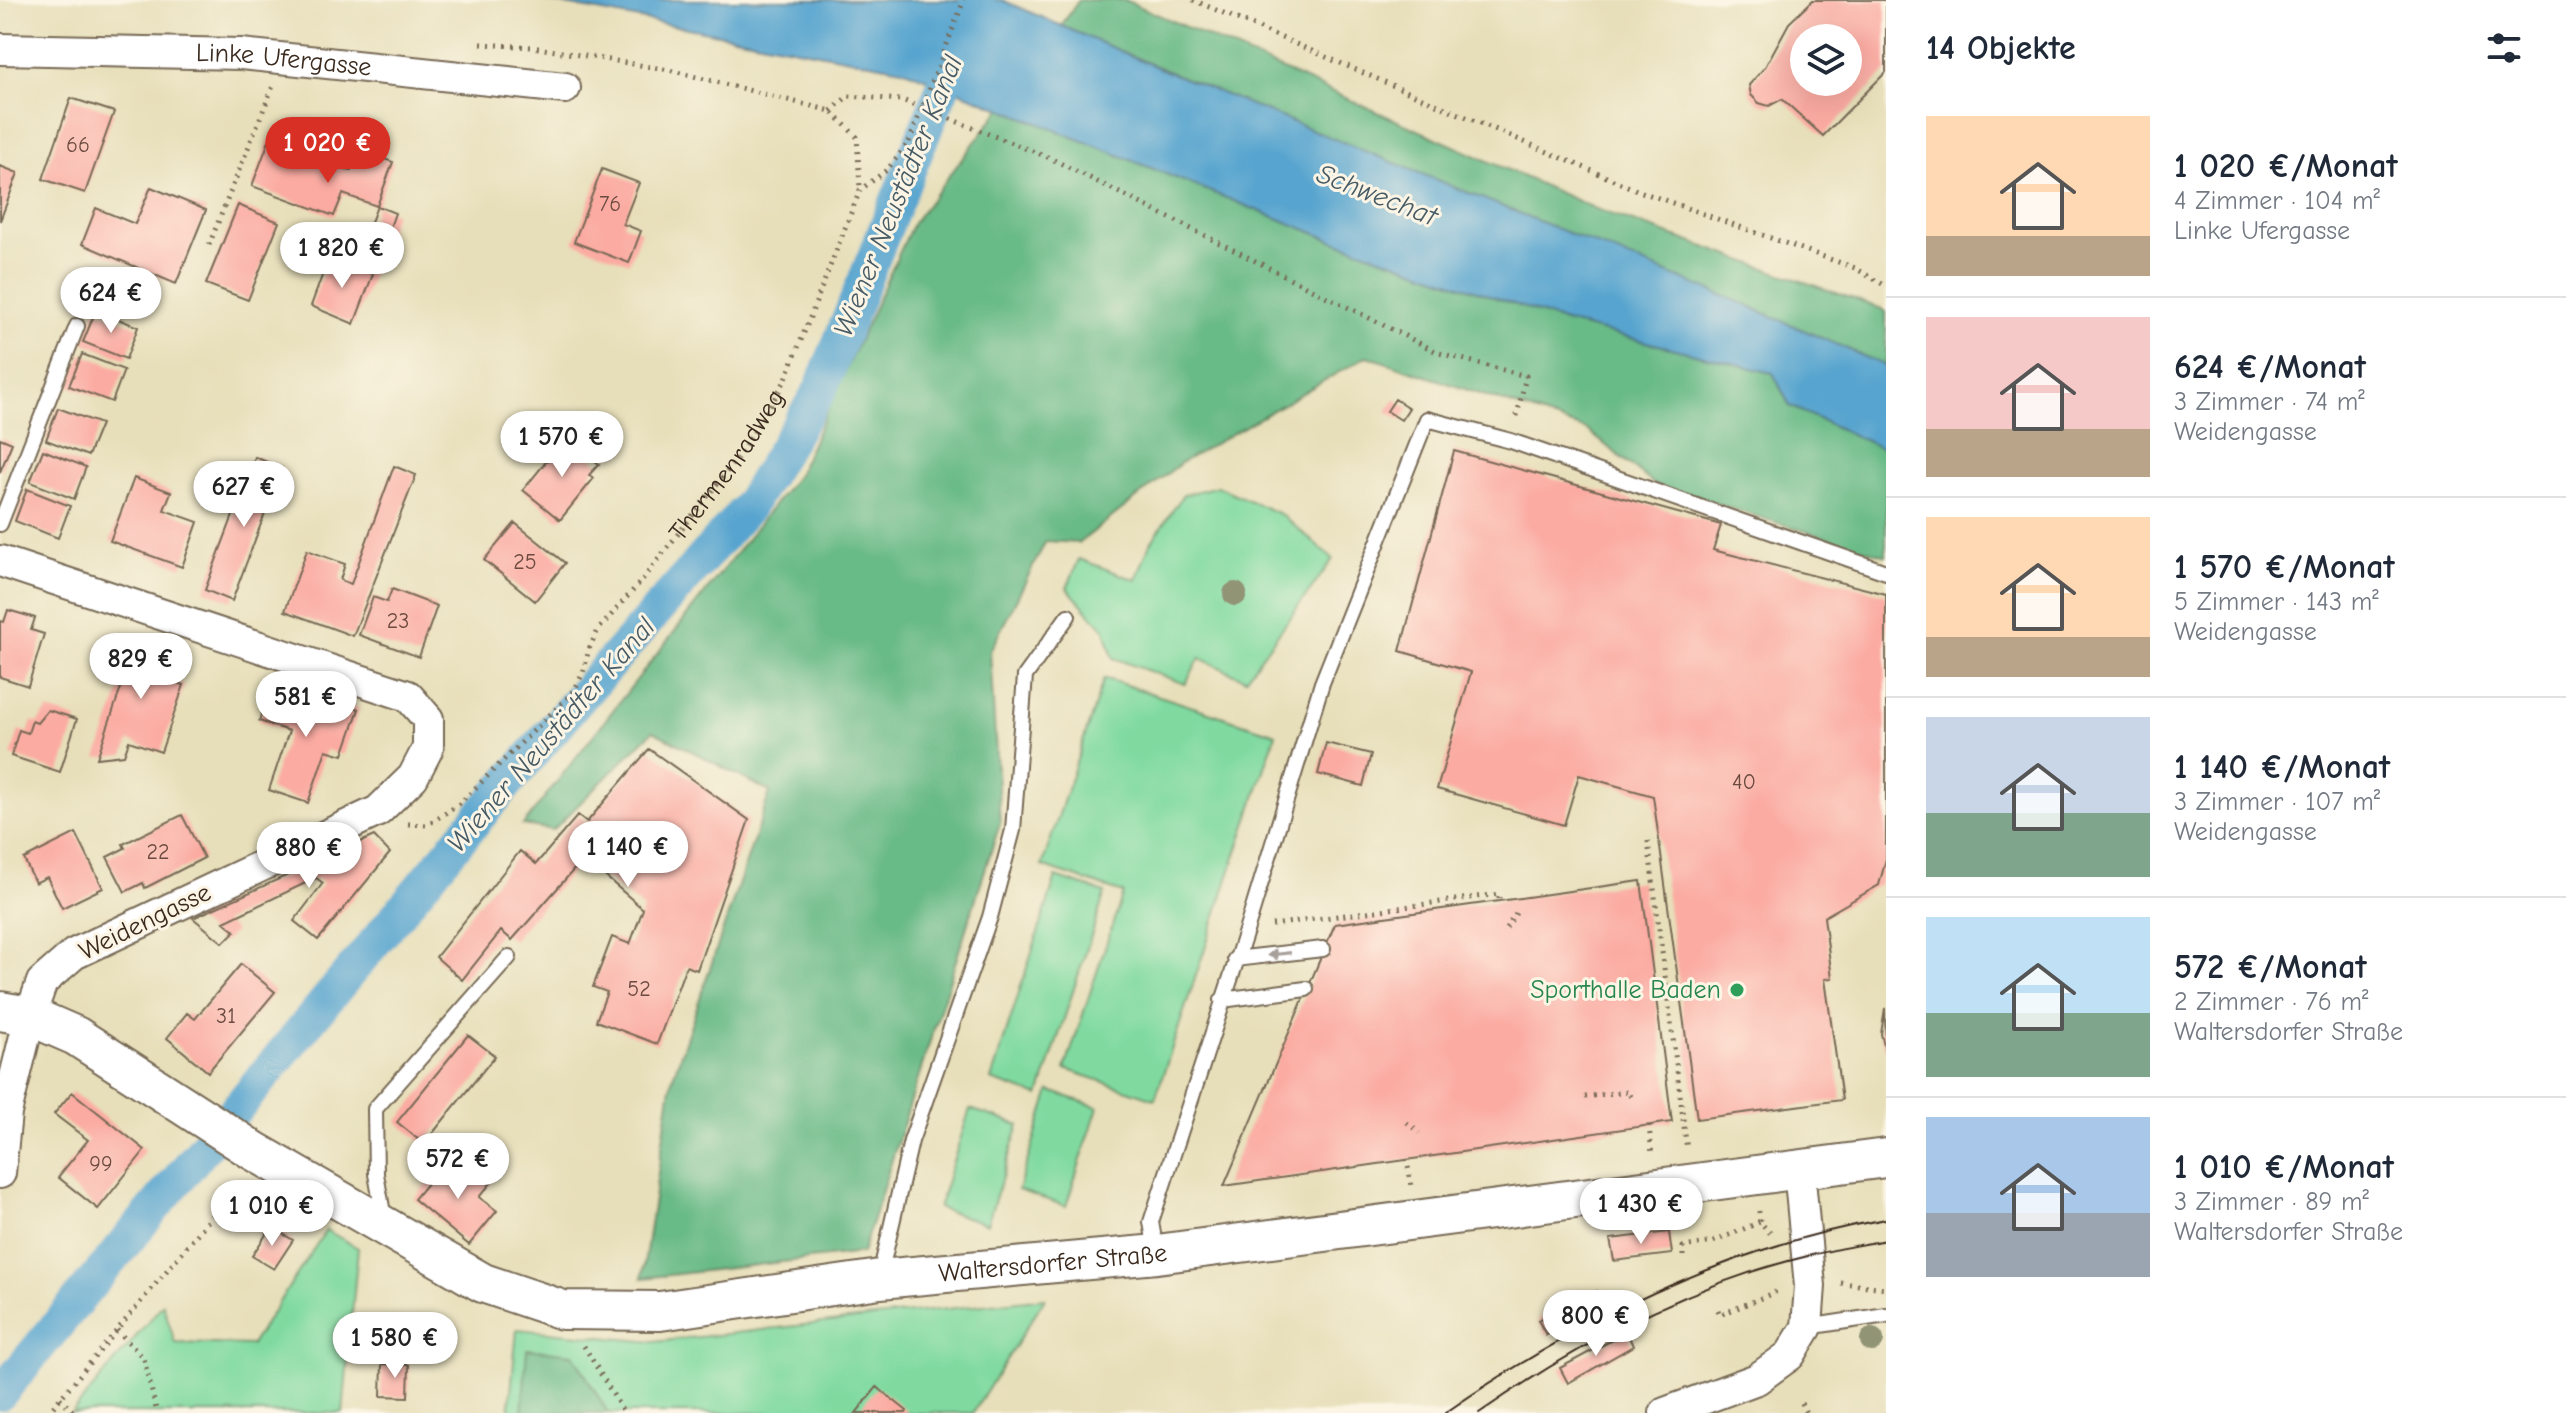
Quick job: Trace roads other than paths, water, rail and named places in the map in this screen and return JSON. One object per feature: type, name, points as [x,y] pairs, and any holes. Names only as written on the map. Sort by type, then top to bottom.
[{"type":"street","name":"Linke Ufergasse","points":[[0,49],[241,54],[565,88]]},
{"type":"street","name":"Weidengasse","points":[[0,561],[408,696],[428,719],[428,748],[413,777],[378,811],[74,954],[42,982],[15,1014]]},
{"type":"street","name":"Waltersdorfer Straße","points":[[15,1014],[76,1036],[258,1153],[483,1283],[563,1310],[660,1311],[880,1279],[1157,1254],[1886,1158]]},
{"type":"street","points":[[0,1173],[15,1014]]},
{"type":"street","points":[[1665,1413],[1757,1379],[1790,1355],[1807,1327],[1810,1286],[1799,1169]]},
{"type":"lane","points":[[0,524],[77,326]]},
{"type":"lane","points":[[1157,1254],[1151,1222],[1247,928],[1322,683],[1427,419],[1511,441],[1886,572]]},
{"type":"lane","points":[[880,1279],[911,1141],[990,917],[1013,830],[1025,676],[1068,616]]},
{"type":"lane","points":[[1235,959],[1323,949]]},
{"type":"lane","points":[[385,1228],[376,1174],[375,1109],[509,957]]},
{"type":"lane","points":[[1222,1000],[1306,989]]},
{"type":"lane","points":[[1807,1327],[1886,1315]]},
{"type":"water","name":"Schwechat","points":[[540,0],[1002,0],[1164,70],[1739,302],[1886,366],[1886,450],[1790,406],[1773,373],[1565,322],[1332,240],[902,69]]},
{"type":"waterway","name":"Wiener Neustädter Kanal","points":[[0,1394],[471,826],[748,507],[820,390],[978,0]]},
{"type":"tram line","points":[[1445,1413],[1548,1348],[1655,1292],[1768,1248],[1886,1219]]},
{"type":"tram line","points":[[1479,1413],[1595,1341],[1678,1300],[1764,1268],[1886,1240]]},
{"type":"place","name":"Sporthalle Baden","points":[[1737,990]]}]
